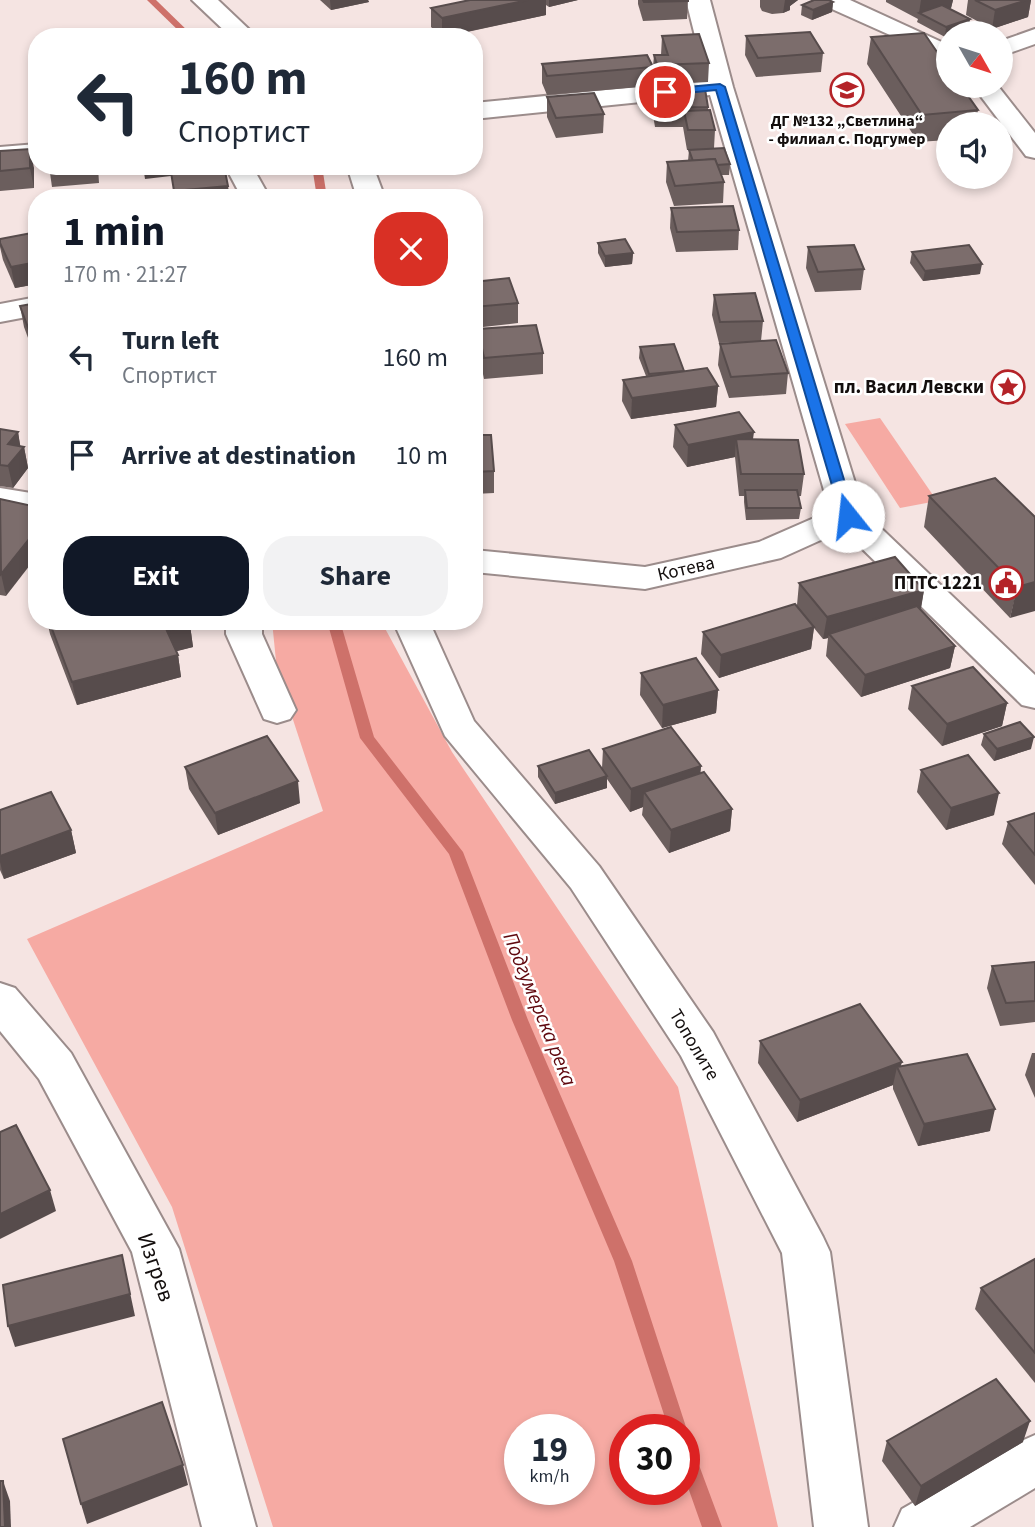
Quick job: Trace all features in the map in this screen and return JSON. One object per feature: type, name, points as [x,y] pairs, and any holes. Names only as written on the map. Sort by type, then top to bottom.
[{"type":"street","points":[[204,0],[236,28]]},
{"type":"street","points":[[698,0],[720,87],[848,516],[1035,696]]},
{"type":"street","points":[[831,0],[936,48]]},
{"type":"street","points":[[1013,44],[1035,36]]},
{"type":"street","points":[[483,110],[720,87]]},
{"type":"street","points":[[994,98],[1035,150]]},
{"type":"street","points":[[0,155],[28,153]]},
{"type":"street","points":[[0,313],[28,308]]},
{"type":"street","points":[[0,498],[28,503]]},
{"type":"street","name":"Котева","points":[[483,562],[645,578],[769,550],[848,516]]},
{"type":"street","points":[[244,630],[277,710]]},
{"type":"street","name":"Тополите","points":[[415,630],[458,727],[585,877],[697,1044],[806,1252],[841,1527]]},
{"type":"street","name":"Изгрев","points":[[0,1000],[55,1066],[136,1254],[229,1527]]},
{"type":"street","points":[[921,1527],[1035,1460]]},
{"type":"shaded area","points":[[880,418],[937,501],[900,508],[845,424]]},
{"type":"shaded area","points":[[273,630],[386,630],[452,752],[678,1087],[778,1527],[273,1527],[172,1207],[27,939],[323,811],[277,671]]},
{"type":"building","points":[[470,0],[528,0],[442,18],[431,8]]},
{"type":"building","points":[[643,0],[688,0],[688,1],[644,2]]},
{"type":"building","points":[[814,0],[833,2],[813,10],[802,5]]},
{"type":"building","points":[[975,0],[1027,0],[995,10]]},
{"type":"building","points":[[942,5],[970,19],[936,22],[919,13]]},
{"type":"building","points":[[810,32],[823,53],[758,58],[746,36]]},
{"type":"building","points":[[924,33],[936,50],[936,98],[970,98],[978,110],[922,115],[871,37]]},
{"type":"building","points":[[699,34],[709,63],[657,65],[654,55],[668,55],[662,36]]},
{"type":"building","points":[[647,55],[653,67],[547,76],[542,64]]},
{"type":"building","points":[[653,89],[705,89],[708,107],[656,108]]},
{"type":"building","points":[[594,93],[604,114],[556,118],[547,97]]},
{"type":"building","points":[[710,110],[715,130],[688,130],[684,111]]},
{"type":"building","points":[[724,148],[730,164],[717,165],[715,159],[693,161],[689,150]]},
{"type":"building","points":[[28,149],[28,168],[0,171],[0,151]]},
{"type":"building","points":[[715,159],[724,182],[675,186],[667,162]]},
{"type":"building","points":[[171,175],[226,175],[228,186],[196,189],[174,189]]},
{"type":"building","points":[[733,206],[739,230],[677,232],[671,208]]},
{"type":"building","points":[[28,234],[28,264],[11,267],[0,239]]},
{"type":"building","points":[[625,239],[633,253],[605,256],[598,243]]},
{"type":"building","points":[[854,245],[864,269],[818,272],[808,247]]},
{"type":"building","points":[[969,245],[982,264],[925,271],[912,252]]},
{"type":"building","points":[[509,278],[518,303],[483,306],[483,281]]},
{"type":"building","points":[[755,293],[763,321],[720,322],[714,295]]},
{"type":"building","points":[[28,305],[28,328],[20,306]]},
{"type":"building","points":[[536,325],[543,353],[484,358],[483,329]]},
{"type":"building","points":[[776,340],[788,373],[731,377],[720,344]]},
{"type":"building","points":[[674,344],[684,371],[649,374],[640,347]]},
{"type":"building","points":[[707,368],[718,386],[632,398],[623,380]]},
{"type":"building","points":[[739,412],[754,432],[688,445],[675,425]]},
{"type":"building","points":[[0,429],[18,432],[8,444],[24,447],[8,466],[0,465]]},
{"type":"building","points":[[483,435],[491,435],[494,471],[483,472]]},
{"type":"building","points":[[736,439],[798,440],[804,474],[741,474]]},
{"type":"building","points":[[995,478],[1035,517],[1035,582],[1017,587],[929,496]]},
{"type":"building","points":[[745,490],[797,490],[801,508],[747,508]]},
{"type":"building","points":[[0,499],[28,505],[28,540],[1,574]]},
{"type":"building","points":[[895,557],[924,590],[827,617],[799,583]]},
{"type":"building","points":[[795,604],[814,627],[721,655],[703,632]]},
{"type":"building","points":[[917,606],[955,646],[865,675],[829,634]]},
{"type":"building","points":[[52,630],[171,630],[167,631],[178,655],[72,682]]},
{"type":"building","points":[[696,658],[718,690],[663,705],[641,673]]},
{"type":"building","points":[[973,667],[1007,703],[947,724],[912,686]]},
{"type":"building","points":[[1020,722],[1034,737],[997,749],[984,734]]},
{"type":"building","points":[[671,727],[701,766],[631,789],[603,749]]},
{"type":"building","points":[[267,736],[298,781],[215,813],[185,767]]},
{"type":"building","points":[[589,750],[607,776],[555,793],[538,766]]},
{"type":"building","points":[[968,755],[999,793],[951,808],[921,770]]},
{"type":"building","points":[[704,772],[732,809],[671,830],[644,792]]},
{"type":"building","points":[[51,792],[71,830],[0,856],[0,810]]},
{"type":"building","points":[[1035,813],[1035,855],[1008,822]]},
{"type":"building","points":[[1035,962],[1035,1001],[1006,1003],[992,966]]},
{"type":"building","points":[[860,1004],[902,1062],[800,1100],[760,1041]]},
{"type":"building","points":[[967,1054],[995,1109],[924,1124],[897,1067]]},
{"type":"building","points":[[16,1125],[50,1190],[0,1214],[0,1132]]},
{"type":"building","points":[[122,1255],[130,1294],[8,1326],[3,1285]]},
{"type":"building","points":[[1035,1259],[1035,1353],[981,1288]]},
{"type":"building","points":[[996,1379],[1030,1421],[921,1486],[887,1441]]},
{"type":"building","points":[[162,1402],[183,1465],[81,1504],[63,1439]]},
{"type":"building","points":[[0,1481],[3,1481],[5,1527],[0,1527]]},
{"type":"waterway","name":"Подгумерска река","points":[[151,0],[181,28]]},
{"type":"waterway","name":"Подгумерска река","points":[[318,175],[321,189]]},
{"type":"waterway","name":"Подгумерска река","points":[[336,630],[367,738],[456,852],[520,1020],[623,1261],[673,1414]]},
{"type":"waterway","name":"Подгумерска река","points":[[700,1494],[712,1527]]},
{"type":"place","name":"ДГ №132 „Светлина“ - филиал с. Подгумер","points":[[847,90]]},
{"type":"place","name":"пл. Васил Левски","points":[[1008,387]]},
{"type":"place","name":"ПТТС 1221","points":[[1006,583]]},
{"type":"route","points":[[665,92],[720,87],[848,516]]}]
